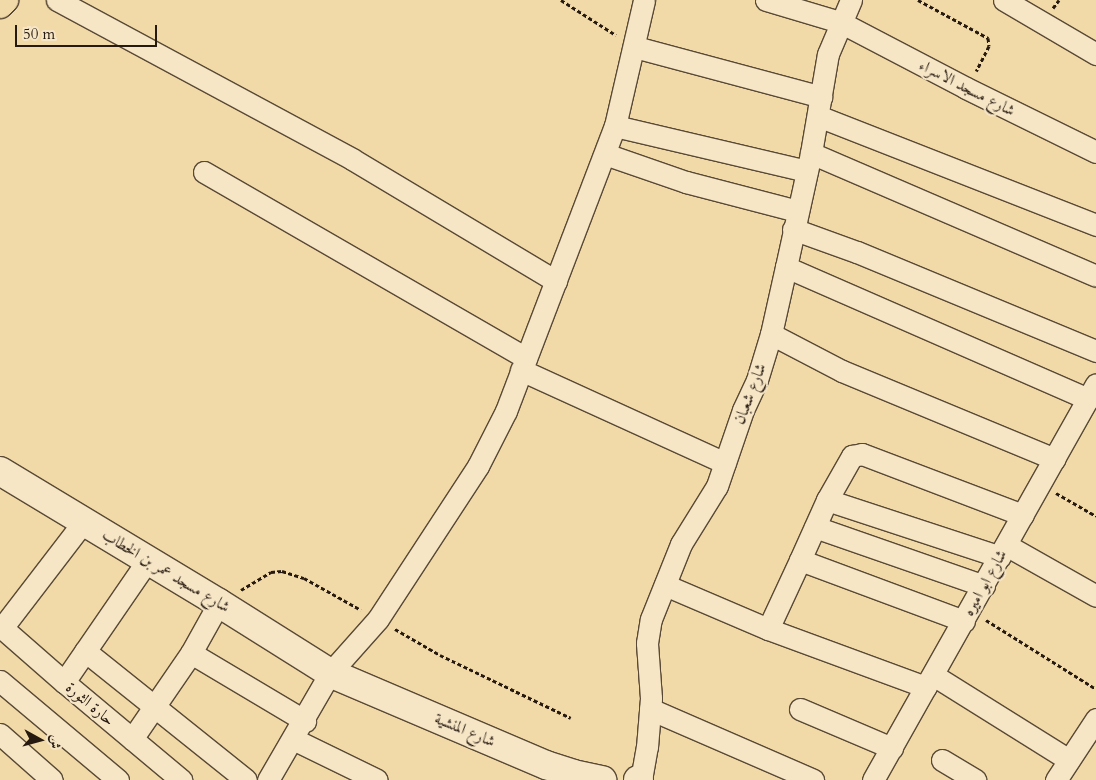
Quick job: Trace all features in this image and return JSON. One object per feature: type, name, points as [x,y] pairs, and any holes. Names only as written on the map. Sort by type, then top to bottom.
[{"type":"highway","points":[[0,4],[4,0]]},
{"type":"street","points":[[57,0],[352,159],[556,281]]},
{"type":"street","points":[[268,780],[305,721],[330,673],[378,619],[478,466],[506,411],[615,126],[635,47],[644,0]]},
{"type":"street","name":"شارع مسجد الاسراء","points":[[766,0],[840,22],[966,88],[1096,152]]},
{"type":"street","name":"شارع شعبان","points":[[639,780],[647,754],[651,686],[647,644],[651,619],[681,544],[717,486],[743,410],[757,380],[771,334],[809,162],[828,54],[851,0]]},
{"type":"street","points":[[1004,0],[1096,54]]},
{"type":"street","points":[[635,47],[819,107],[1096,225]]},
{"type":"street","points":[[615,126],[809,162],[1096,276]]},
{"type":"street","points":[[605,154],[795,220],[857,252],[1096,351]]},
{"type":"street","points":[[204,172],[523,364],[725,463]]},
{"type":"street","points":[[786,267],[1092,392]]},
{"type":"street","points":[[771,334],[842,371],[1054,459]]},
{"type":"street","name":"شارع ابو اميره","points":[[873,780],[1092,392]]},
{"type":"street","points":[[768,630],[827,500],[852,456],[862,454],[1023,516]]},
{"type":"street","name":"شارع مسجد عمر بن الخطاب","points":[[0,471],[219,602],[330,673]]},
{"type":"street","points":[[827,500],[1003,551],[1096,596]]},
{"type":"street","points":[[1,627],[84,522]]},
{"type":"street","points":[[815,527],[984,586]]},
{"type":"street","points":[[64,682],[148,560]]},
{"type":"street","points":[[800,560],[967,616]]},
{"type":"street","points":[[665,584],[768,630],[930,681],[1069,760]]},
{"type":"street","points":[[132,739],[191,653],[219,602]]},
{"type":"street","name":"حارة الثورة","points":[[1,627],[181,780]]},
{"type":"street","points":[[85,651],[246,780]]},
{"type":"street","points":[[191,653],[305,721]]},
{"type":"street","name":"شارع المنشية","points":[[330,673],[546,764],[573,774],[602,780]]},
{"type":"street","points":[[0,681],[118,780]]},
{"type":"street","points":[[650,709],[813,780]]},
{"type":"street","points":[[800,709],[892,748]]},
{"type":"street","points":[[1056,780],[1096,719]]},
{"type":"street","points":[[0,735],[52,780]]},
{"type":"street","points":[[293,739],[377,780]]},
{"type":"street","points":[[942,760],[974,780]]},
{"type":"path","points":[[561,0],[635,47]]},
{"type":"path","points":[[918,0],[988,38],[989,46],[986,55],[966,88]]},
{"type":"path","points":[[1040,484],[1096,516]]},
{"type":"path","points":[[219,602],[270,572],[282,572],[304,578],[440,655],[571,718]]},
{"type":"path","points":[[967,616],[1096,689]]}]
